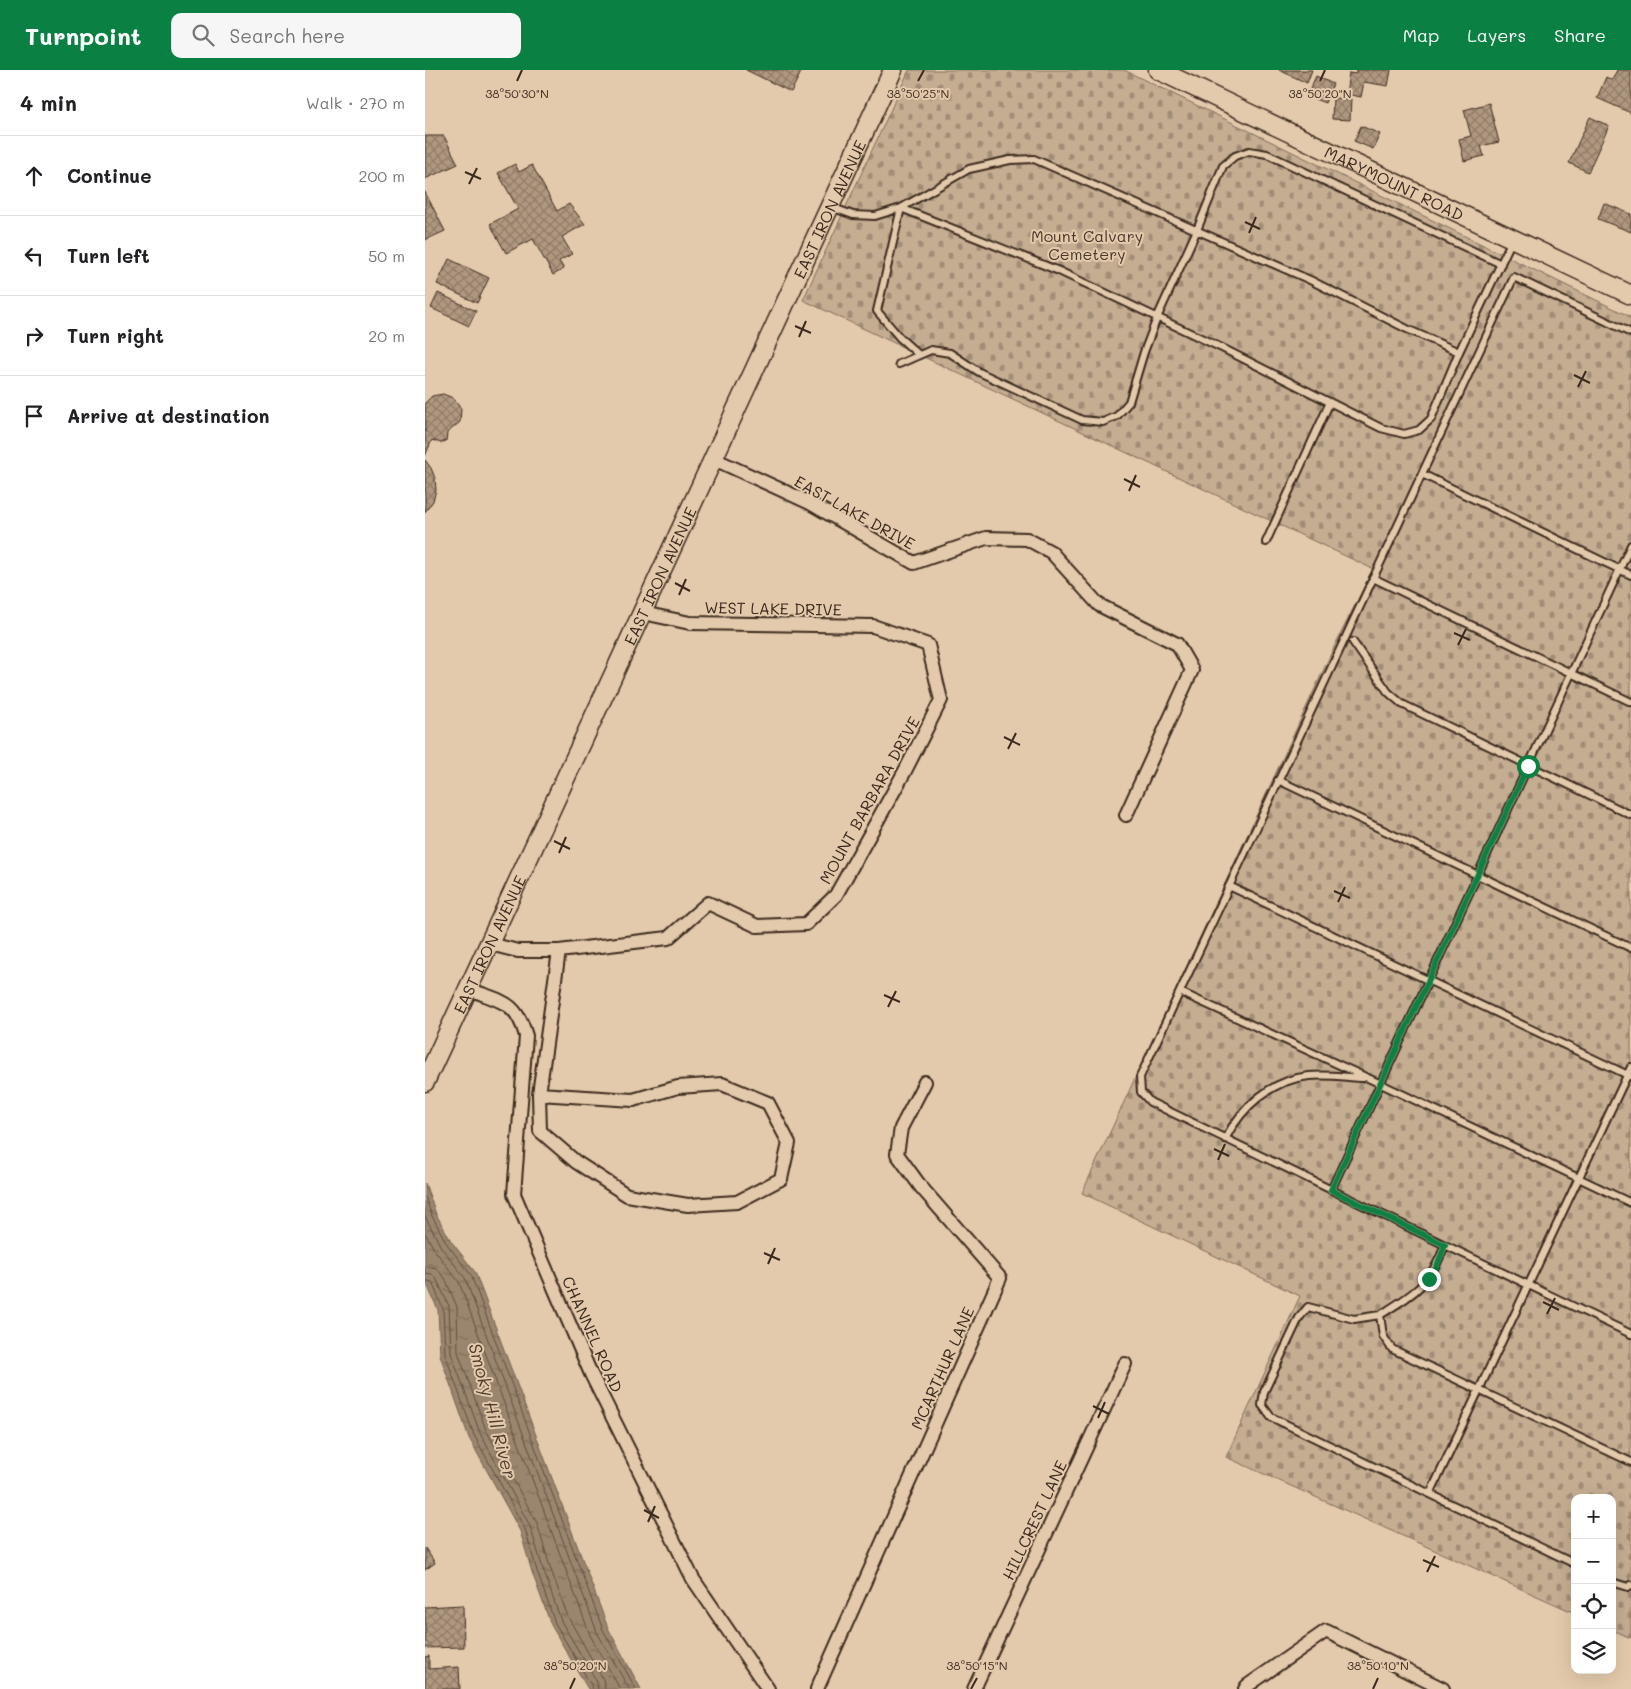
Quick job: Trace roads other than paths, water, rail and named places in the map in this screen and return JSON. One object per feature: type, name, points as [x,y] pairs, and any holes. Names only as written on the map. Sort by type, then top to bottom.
[{"type":"street","name":"EAST IRON AVENUE","points":[[425,1082],[893,70]]},
{"type":"street","name":"MARYMOUNT ROAD","points":[[1158,70],[1631,295]]},
{"type":"street","name":"EAST LAKE DRIVE","points":[[713,459],[810,503],[914,563],[986,538],[1027,539],[1051,552],[1099,605],[1177,644],[1192,670],[1125,816]]},
{"type":"street","name":"WEST LAKE DRIVE","points":[[643,613],[690,623],[873,626]]},
{"type":"street","name":"MOUNT BARBARA DRIVE","points":[[490,944],[518,951],[559,951],[668,938],[708,903],[757,926],[806,924],[835,895],[905,771],[941,700],[929,645],[873,626]]},
{"type":"street","points":[[539,1094],[633,1100],[678,1087],[722,1084],[768,1103],[789,1143],[781,1179],[737,1202],[689,1205],[627,1195],[576,1162],[540,1131],[539,1094],[559,951]]},
{"type":"street","name":"CHANNEL ROAD","points":[[469,989],[510,1005],[521,1019],[526,1036],[514,1194],[525,1221],[591,1374],[693,1579],[768,1689]]},
{"type":"street","name":"MCARTHUR LANE","points":[[817,1689],[1000,1278],[921,1188],[897,1154],[901,1128],[925,1082]]},
{"type":"street","name":"HILLCREST LANE","points":[[974,1689],[1125,1364]]},
{"type":"street","points":[[1245,1689],[1327,1631],[1443,1689]]},
{"type":"lane","points":[[899,364],[918,354],[931,350],[950,354],[979,372],[1082,420],[1103,422],[1117,416],[1129,402],[1144,352],[1157,318],[1197,230],[1223,166],[1235,156],[1249,151],[1267,154],[1501,264]]},
{"type":"lane","points":[[830,207],[853,215],[875,216],[901,208],[969,169],[1010,160],[1034,159],[1310,280],[1407,329],[1459,352]]},
{"type":"lane","points":[[901,208],[1059,271],[1381,428],[1403,434],[1419,430],[1431,419],[1459,352],[1513,239]]},
{"type":"lane","points":[[901,208],[877,311],[900,338],[918,354]]},
{"type":"lane","points":[[1631,333],[1514,277],[1140,1077],[1141,1092],[1150,1102],[1631,1334]]},
{"type":"lane","points":[[1266,542],[1330,402]]},
{"type":"lane","points":[[1422,474],[1631,575]]},
{"type":"lane","points":[[1331,1190],[1631,545]]},
{"type":"lane","points":[[1373,578],[1631,702]]},
{"type":"lane","points":[[1353,642],[1388,692],[1402,704],[1631,815]]},
{"type":"lane","points":[[1278,780],[1631,948]]},
{"type":"lane","points":[[1229,886],[1629,1076]]},
{"type":"lane","points":[[1180,992],[1381,1084],[1631,1203]]},
{"type":"lane","points":[[1429,1494],[1629,1076],[1631,1067]]},
{"type":"lane","points":[[1225,1139],[1234,1122],[1251,1102],[1279,1084],[1308,1076],[1367,1078]]},
{"type":"lane","points":[[1445,1245],[1437,1266],[1429,1279],[1409,1297],[1380,1315],[1354,1319],[1308,1307],[1299,1318],[1263,1392],[1263,1405],[1271,1417],[1279,1422],[1571,1562]]},
{"type":"lane","points":[[1380,1315],[1383,1336],[1392,1349],[1631,1462]]},
{"type":"lane","points":[[1616,1583],[1628,1587],[1631,1585]]},
{"type":"water","name":"Smoky Hill River","points":[[425,1183],[436,1214],[451,1241],[475,1272],[608,1628],[641,1689],[588,1689],[551,1625],[520,1531],[469,1438],[440,1355],[438,1310],[425,1280]]},
{"type":"park label","name":"Mount Calvary Cemetery","points":[[1087,244]]}]
